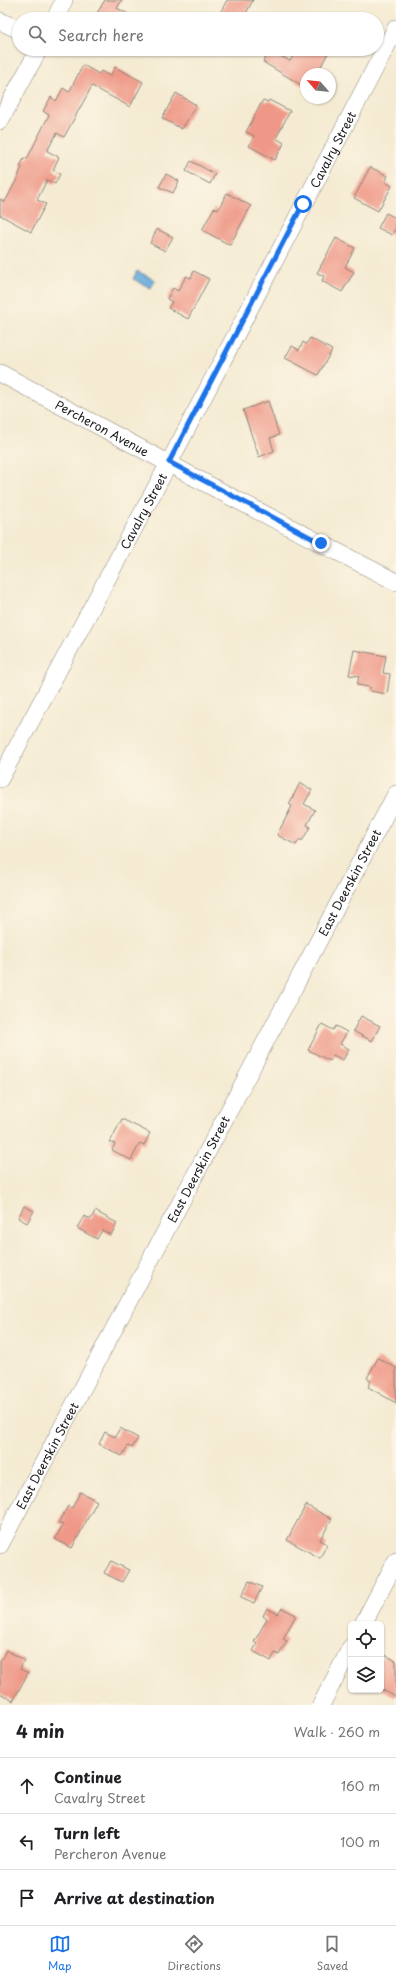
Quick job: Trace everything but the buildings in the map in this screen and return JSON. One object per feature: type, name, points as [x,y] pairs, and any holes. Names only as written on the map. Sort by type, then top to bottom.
[{"type":"street","points":[[58,12],[64,0]]},
{"type":"street","points":[[0,20],[12,26]]},
{"type":"street","name":"Cavalry Street","points":[[384,51],[396,28]]},
{"type":"street","points":[[0,121],[35,56]]},
{"type":"street","name":"Cavalry Street","points":[[0,779],[169,462],[381,56]]},
{"type":"street","name":"Percheron Avenue","points":[[0,373],[396,582]]},
{"type":"street","name":"East Deerskin Street","points":[[1,1541],[396,794]]},
{"type":"street","points":[[365,1621],[396,1561]]},
{"type":"street","points":[[321,1705],[348,1653]]},
{"type":"water","points":[[137,271],[155,280],[151,288],[133,279]]},
{"type":"route","points":[[303,204],[169,462],[235,499],[321,543]]}]
